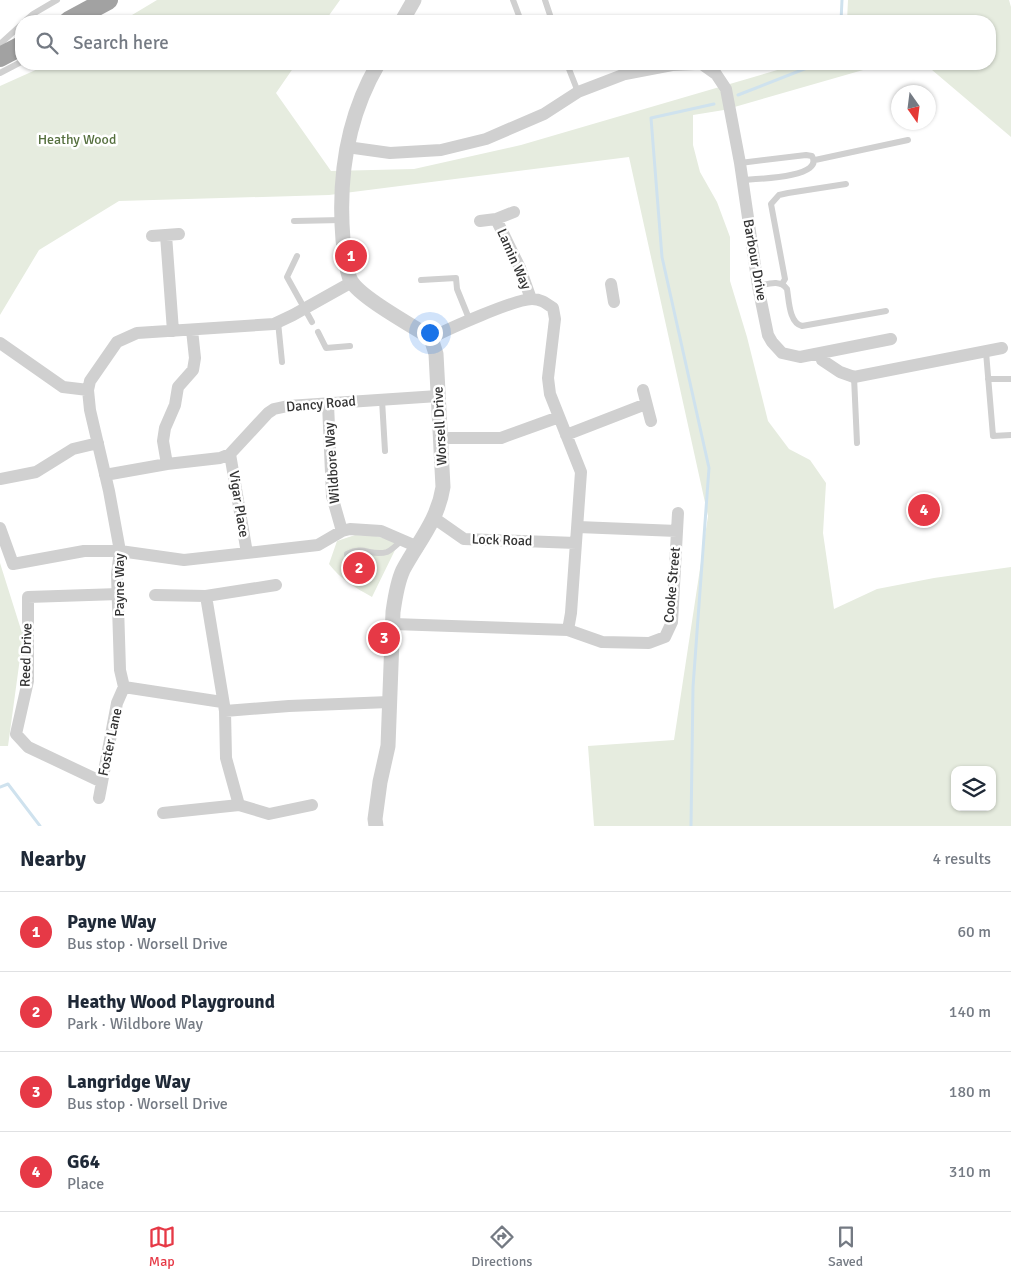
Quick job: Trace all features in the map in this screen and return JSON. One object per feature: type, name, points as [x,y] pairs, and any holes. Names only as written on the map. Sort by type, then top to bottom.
[{"type":"highway","points":[[80,15],[108,0]]},
{"type":"highway","points":[[0,57],[15,49]]},
{"type":"street","points":[[405,15],[414,0]]},
{"type":"street","points":[[375,70],[360,99],[347,147],[342,182],[342,220],[346,264],[352,282],[369,298],[431,338],[514,303],[531,299],[543,301],[553,308],[555,319],[548,378],[550,394],[581,472],[571,613],[568,630]]},
{"type":"street","points":[[347,147],[390,154],[440,150],[486,139],[544,114],[578,92],[625,74],[646,70]]},
{"type":"street","name":"Barbour Drive","points":[[710,70],[716,74],[726,89],[740,163],[758,286],[768,335],[772,342],[782,352],[800,357],[891,340]]},
{"type":"street","name":"Lamin Way","points":[[480,221],[496,219],[514,212]]},
{"type":"street","name":"Lamin Way","points":[[496,219],[520,268],[531,299]]},
{"type":"street","points":[[152,236],[179,234]]},
{"type":"street","points":[[166,235],[173,331]]},
{"type":"street","points":[[2,340],[63,387],[88,390],[90,380],[117,342],[137,333],[278,322],[352,282]]},
{"type":"street","points":[[611,284],[614,302]]},
{"type":"street","points":[[167,464],[162,441],[164,428],[175,406],[178,387],[193,370],[195,358],[192,330]]},
{"type":"street","name":"Worsell Drive","points":[[376,826],[375,819],[380,782],[388,746],[393,612],[396,591],[403,572],[434,518],[440,503],[443,487],[436,354],[431,338]]},
{"type":"street","points":[[820,353],[822,360],[840,372],[854,377],[1002,348]]},
{"type":"street","name":"Payne Way","points":[[88,390],[120,551],[118,574],[120,670],[124,687]]},
{"type":"street","points":[[643,390],[651,421]]},
{"type":"street","name":"Dancy Road","points":[[230,454],[260,421],[274,409],[288,406],[438,396]]},
{"type":"street","name":"Wildbore Way","points":[[328,404],[332,496],[342,532]]},
{"type":"street","points":[[566,435],[646,404]]},
{"type":"street","points":[[441,438],[501,438],[559,417]]},
{"type":"street","points":[[0,479],[36,472],[73,449],[98,443]]},
{"type":"street","points":[[106,475],[167,464],[220,458],[230,454]]},
{"type":"street","name":"Vigar Place","points":[[230,454],[247,553]]},
{"type":"street","points":[[677,531],[678,513]]},
{"type":"street","name":"Lock Road","points":[[434,518],[464,539],[576,543]]},
{"type":"street","name":"Cooke Street","points":[[393,624],[568,630],[602,642],[650,643],[665,637],[672,622],[677,531],[578,527]]},
{"type":"street","name":"Vigar Place","points":[[0,528],[13,564],[84,551],[120,551],[184,560],[318,545],[342,532]]},
{"type":"street","points":[[342,532],[350,530],[381,531],[418,547]]},
{"type":"street","points":[[155,595],[206,596],[276,585]]},
{"type":"street","name":"Reed Drive","points":[[102,782],[28,747],[16,734],[28,681],[28,597],[119,594]]},
{"type":"street","points":[[206,596],[223,704],[226,758],[238,805]]},
{"type":"street","points":[[124,687],[223,704],[289,706],[390,702]]},
{"type":"street","name":"Foster Lane","points":[[99,798],[117,703],[124,687]]},
{"type":"street","points":[[163,813],[238,805],[269,814],[312,805]]},
{"type":"lane","points":[[32,15],[57,0]]},
{"type":"lane","points":[[513,0],[519,15]]},
{"type":"lane","points":[[545,0],[550,15]]},
{"type":"lane","points":[[0,44],[15,30]]},
{"type":"lane","points":[[0,73],[15,65]]},
{"type":"lane","points":[[569,70],[578,92]]},
{"type":"lane","points":[[815,160],[908,140]]},
{"type":"lane","points":[[740,163],[806,155],[812,156],[815,160]]},
{"type":"lane","points":[[741,180],[803,172],[814,165],[815,160]]},
{"type":"lane","points":[[782,284],[785,280],[772,204],[780,196],[788,193],[846,184]]},
{"type":"lane","points":[[294,221],[342,220]]},
{"type":"lane","points":[[297,256],[287,277],[312,322]]},
{"type":"lane","points":[[421,280],[456,278],[457,289],[470,321]]},
{"type":"lane","points":[[758,286],[774,283],[782,284],[787,289],[794,320],[797,325],[802,326],[886,311]]},
{"type":"lane","points":[[278,322],[282,362]]},
{"type":"lane","points":[[318,332],[326,348],[350,346]]},
{"type":"lane","points":[[986,352],[993,436],[1011,435]]},
{"type":"lane","points":[[854,377],[858,443]]},
{"type":"lane","points":[[988,379],[1011,379]]},
{"type":"lane","points":[[382,400],[385,451]]},
{"type":"lane","points":[[367,574],[350,563],[347,554],[357,549],[379,553],[389,552],[403,539]]},
{"type":"green space","points":[[157,0],[340,0],[329,15],[132,15]]},
{"type":"green space","points":[[848,0],[1009,0],[1011,7],[1011,137],[932,70],[996,70],[996,15],[847,15]]},
{"type":"green space","name":"Heathy Wood","points":[[36,70],[292,70],[276,93],[331,171],[414,169],[521,145],[777,70],[863,70],[724,110],[693,115],[693,145],[700,172],[717,202],[730,237],[730,281],[747,337],[768,421],[789,449],[810,460],[826,483],[823,533],[834,609],[877,589],[934,578],[1011,567],[1011,826],[594,826],[588,746],[674,740],[708,516],[629,157],[329,195],[119,201],[39,250],[0,315],[0,86]]},
{"type":"green space","points":[[355,535],[376,536],[397,542],[396,548],[372,597],[343,579],[329,564],[337,541]]},
{"type":"green space","points":[[0,563],[23,636],[8,746],[0,746]]},
{"type":"waterway","points":[[841,15],[842,0]]},
{"type":"waterway","points":[[738,95],[802,70]]},
{"type":"waterway","points":[[691,826],[693,687],[709,468],[662,257],[651,118],[714,104]]},
{"type":"waterway","points":[[0,787],[8,784],[40,826]]},
{"type":"place","name":"Payne Way","points":[[351,256]]},
{"type":"place","name":"G64","points":[[924,510]]},
{"type":"place","name":"Heathy Wood Playground","points":[[359,568]]},
{"type":"place","name":"Langridge Way","points":[[384,638]]}]
